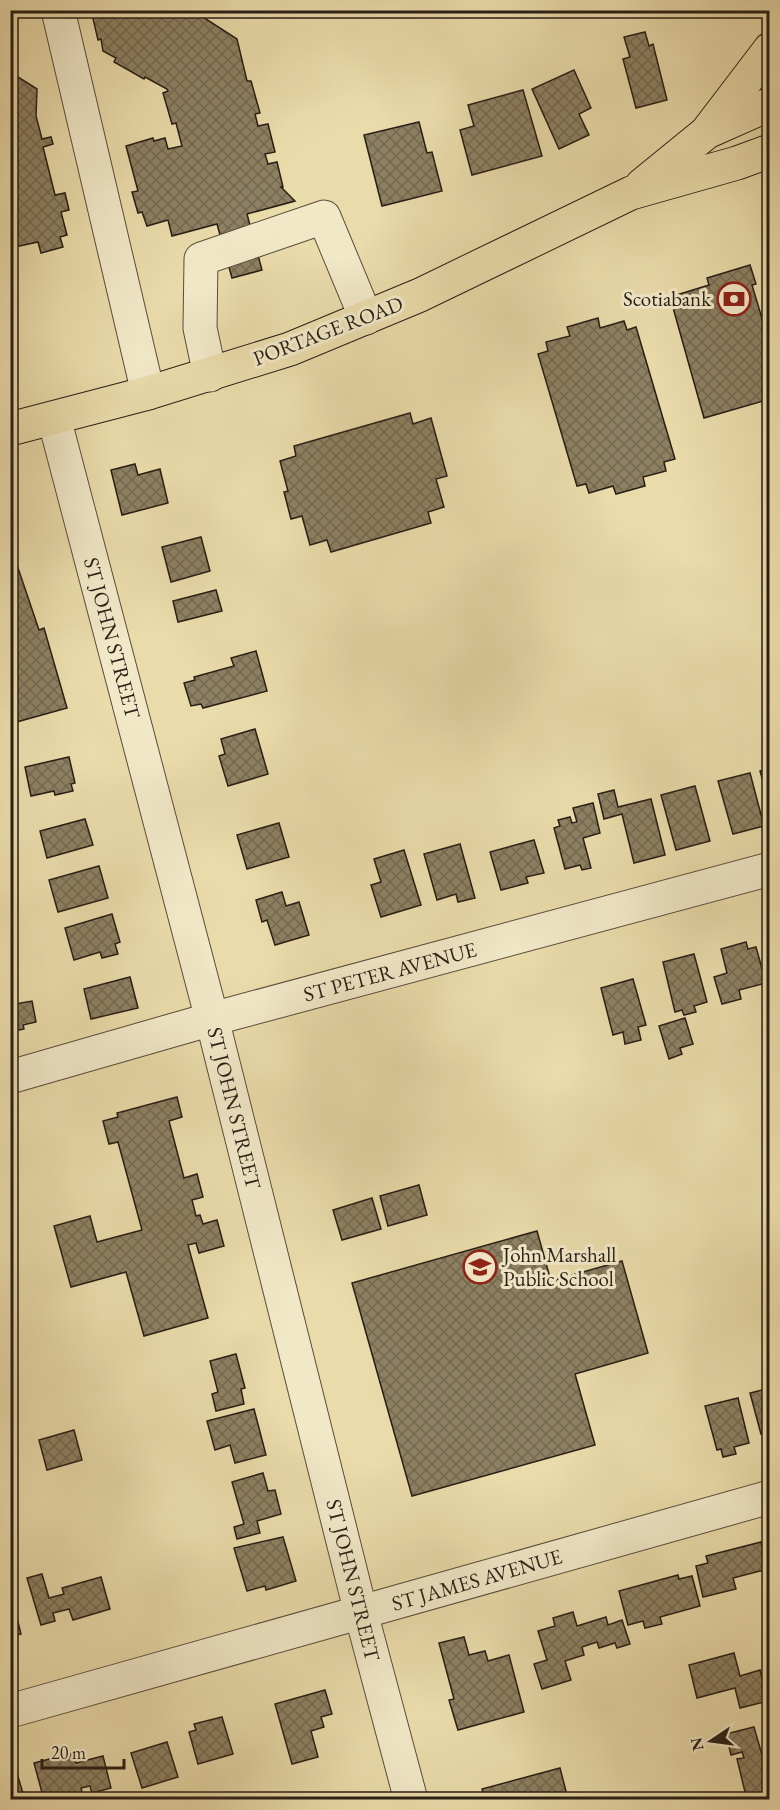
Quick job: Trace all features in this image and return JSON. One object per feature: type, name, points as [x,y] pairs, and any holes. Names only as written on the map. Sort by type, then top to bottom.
[{"type":"main road","points":[[706,132],[770,49]]},
{"type":"main road","name":"PORTAGE ROAD","points":[[631,193],[706,132],[770,104]]},
{"type":"main road","name":"PORTAGE ROAD","points":[[10,429],[148,393],[290,349],[420,295],[631,193],[737,163],[770,150]]},
{"type":"street","points":[[58,10],[148,393]]},
{"type":"street","points":[[210,375],[200,328],[201,259],[324,217],[366,318]]},
{"type":"street","name":"ST JOHN STREET","points":[[54,418],[212,1020],[361,1613],[411,1800]]},
{"type":"street","name":"ST PETER AVENUE","points":[[10,1077],[770,869]]},
{"type":"street","name":"ST JAMES AVENUE","points":[[10,1711],[770,1497]]},
{"type":"building","points":[[91,10],[192,10],[237,39],[247,81],[251,81],[260,113],[255,114],[258,126],[268,124],[275,152],[265,154],[268,164],[277,162],[283,187],[281,187],[295,201],[247,214],[262,270],[232,278],[217,224],[172,236],[168,220],[147,226],[142,212],[138,213],[132,192],[138,191],[126,146],[153,138],[154,141],[165,138],[168,149],[182,146],[176,123],[172,124],[163,93],[168,91],[167,89],[114,62],[116,58],[103,51]]},
{"type":"building","points":[[645,32],[649,46],[653,44],[667,100],[636,108],[623,59],[630,57],[624,37]]},
{"type":"building","points":[[574,70],[591,108],[579,114],[589,135],[559,149],[532,89]]},
{"type":"building","points":[[10,72],[37,89],[36,116],[42,139],[51,137],[53,144],[43,147],[55,195],[65,193],[69,210],[61,212],[67,235],[60,237],[63,247],[41,253],[38,242],[10,248],[10,241],[15,240],[10,222]]},
{"type":"building","points":[[523,90],[542,156],[472,175],[460,130],[474,126],[468,105]]},
{"type":"building","points":[[419,122],[427,153],[432,152],[442,191],[382,206],[364,135]]},
{"type":"building","points":[[750,265],[756,284],[752,285],[770,345],[770,399],[704,418],[670,297],[709,285],[707,278]]},
{"type":"building","points":[[598,318],[600,328],[624,321],[627,330],[636,327],[675,459],[664,462],[666,471],[643,477],[645,486],[616,494],[613,486],[589,493],[586,484],[577,486],[538,354],[548,351],[546,342],[570,336],[567,327]]},
{"type":"building","points":[[410,413],[413,424],[431,418],[447,476],[436,479],[444,507],[428,512],[431,523],[331,552],[327,540],[310,545],[302,516],[291,519],[284,492],[288,491],[280,461],[296,456],[294,446]]},
{"type":"building","points":[[135,464],[138,475],[160,469],[168,503],[122,515],[111,470]]},
{"type":"building","points":[[201,537],[210,571],[171,582],[162,547]]},
{"type":"building","points":[[15,559],[39,630],[44,628],[67,708],[13,723],[10,715],[10,560]]},
{"type":"building","points":[[216,590],[222,611],[178,622],[173,601]]},
{"type":"building","points":[[256,651],[267,691],[203,708],[201,704],[191,706],[184,683],[195,680],[194,677],[234,666],[231,658]]},
{"type":"building","points":[[255,729],[268,774],[228,786],[219,756],[225,754],[221,739]]},
{"type":"building","points":[[69,757],[75,783],[71,784],[73,791],[55,795],[54,791],[31,796],[25,767]]},
{"type":"building","points":[[770,768],[770,806],[760,771]]},
{"type":"building","points":[[750,773],[764,826],[733,834],[718,781]]},
{"type":"building","points":[[695,786],[710,841],[676,850],[661,795]]},
{"type":"building","points":[[614,790],[618,807],[651,799],[665,855],[634,863],[622,814],[604,819],[598,794]]},
{"type":"building","points":[[593,803],[600,833],[583,838],[591,868],[582,870],[580,865],[565,869],[554,828],[560,826],[558,820],[570,817],[572,823],[577,822],[573,808]]},
{"type":"building","points":[[85,819],[93,845],[47,858],[40,831]]},
{"type":"building","points":[[279,823],[289,857],[247,869],[237,835]]},
{"type":"building","points":[[534,840],[544,873],[526,877],[528,883],[501,890],[490,852]]},
{"type":"building","points":[[460,844],[475,898],[458,902],[456,894],[437,900],[424,854]]},
{"type":"building","points":[[404,850],[421,905],[381,917],[371,885],[381,882],[374,859]]},
{"type":"building","points":[[99,866],[108,898],[58,912],[49,880]]},
{"type":"building","points":[[282,892],[286,906],[299,902],[309,935],[275,945],[267,920],[262,922],[256,900]]},
{"type":"building","points":[[112,914],[120,942],[115,944],[118,954],[102,958],[100,952],[74,960],[65,928]]},
{"type":"building","points":[[746,942],[748,949],[756,947],[766,983],[739,990],[741,999],[722,1004],[714,977],[727,973],[721,949]]},
{"type":"building","points":[[694,954],[707,1002],[694,1006],[696,1012],[684,1015],[682,1010],[675,1012],[663,962]]},
{"type":"building","points":[[130,977],[138,1008],[91,1019],[84,989]]},
{"type":"building","points":[[633,979],[646,1025],[638,1027],[641,1040],[625,1044],[623,1032],[613,1035],[601,988]]},
{"type":"building","points":[[32,1001],[36,1022],[23,1025],[24,1029],[10,1032],[10,1005]]},
{"type":"building","points":[[685,1018],[693,1044],[680,1048],[682,1054],[669,1059],[659,1026]]},
{"type":"building","points":[[177,1097],[182,1117],[169,1121],[184,1178],[197,1174],[203,1197],[192,1200],[196,1216],[200,1215],[203,1224],[217,1220],[224,1246],[199,1253],[196,1243],[188,1245],[208,1318],[144,1336],[126,1272],[71,1287],[54,1226],[90,1216],[97,1242],[142,1230],[118,1142],[109,1144],[103,1121],[118,1117],[117,1113]]},
{"type":"building","points":[[419,1185],[427,1215],[388,1226],[380,1196]]},
{"type":"building","points":[[372,1198],[381,1229],[342,1240],[333,1210]]},
{"type":"building","points":[[537,1231],[551,1281],[622,1261],[648,1353],[575,1374],[595,1445],[412,1496],[352,1283]]},
{"type":"building","points":[[236,1354],[245,1388],[241,1389],[244,1404],[216,1411],[212,1394],[218,1392],[210,1361]]},
{"type":"building","points":[[770,1388],[770,1432],[761,1434],[750,1393]]},
{"type":"building","points":[[738,1398],[749,1443],[734,1447],[736,1454],[723,1457],[721,1449],[717,1450],[705,1406]]},
{"type":"building","points":[[254,1409],[266,1455],[235,1463],[230,1445],[215,1450],[207,1421]]},
{"type":"building","points":[[74,1430],[82,1460],[47,1470],[39,1440]]},
{"type":"building","points":[[263,1473],[268,1491],[275,1490],[281,1514],[257,1521],[260,1533],[237,1539],[234,1527],[244,1524],[232,1482]]},
{"type":"building","points":[[283,1537],[296,1581],[266,1590],[265,1586],[247,1591],[234,1548]]},
{"type":"building","points":[[761,1542],[768,1569],[733,1578],[736,1589],[703,1597],[696,1566],[708,1563],[706,1556]]},
{"type":"building","points":[[42,1574],[49,1598],[64,1594],[62,1588],[101,1577],[110,1609],[73,1620],[69,1609],[53,1613],[55,1621],[41,1625],[27,1578]]},
{"type":"building","points":[[678,1575],[679,1579],[692,1576],[700,1606],[660,1617],[662,1624],[645,1628],[643,1621],[628,1625],[619,1591]]},
{"type":"building","points":[[10,1590],[21,1634],[10,1637]]},
{"type":"building","points":[[573,1612],[577,1626],[606,1617],[608,1625],[622,1620],[630,1644],[617,1648],[615,1643],[599,1648],[597,1642],[582,1647],[584,1655],[565,1661],[571,1680],[542,1689],[534,1664],[547,1660],[538,1631],[555,1626],[553,1618]]},
{"type":"building","points":[[464,1637],[469,1655],[485,1651],[488,1661],[509,1655],[524,1712],[458,1730],[449,1700],[454,1699],[439,1643]]},
{"type":"building","points":[[734,1653],[740,1676],[760,1670],[768,1701],[740,1708],[735,1688],[697,1698],[689,1665]]},
{"type":"building","points":[[325,1690],[332,1714],[321,1717],[324,1727],[311,1731],[318,1757],[292,1764],[275,1704]]},
{"type":"building","points":[[222,1717],[233,1754],[198,1764],[189,1732],[196,1730],[194,1724]]},
{"type":"building","points":[[754,1727],[762,1755],[770,1753],[769,1800],[747,1800],[737,1759],[744,1758],[742,1752],[731,1755],[726,1734]]},
{"type":"building","points":[[167,1742],[178,1777],[142,1788],[131,1753]]},
{"type":"building","points":[[73,1753],[76,1763],[103,1756],[111,1788],[92,1793],[90,1786],[81,1788],[84,1800],[44,1800],[34,1763]]},
{"type":"building","points":[[560,1768],[568,1799],[485,1800],[482,1789]]},
{"type":"building","points":[[16,1770],[25,1800],[10,1800],[10,1772]]},
{"type":"place","name":"Scotiabank","points":[[734,299]]},
{"type":"place","name":"John Marshall Public School","points":[[480,1267]]}]
